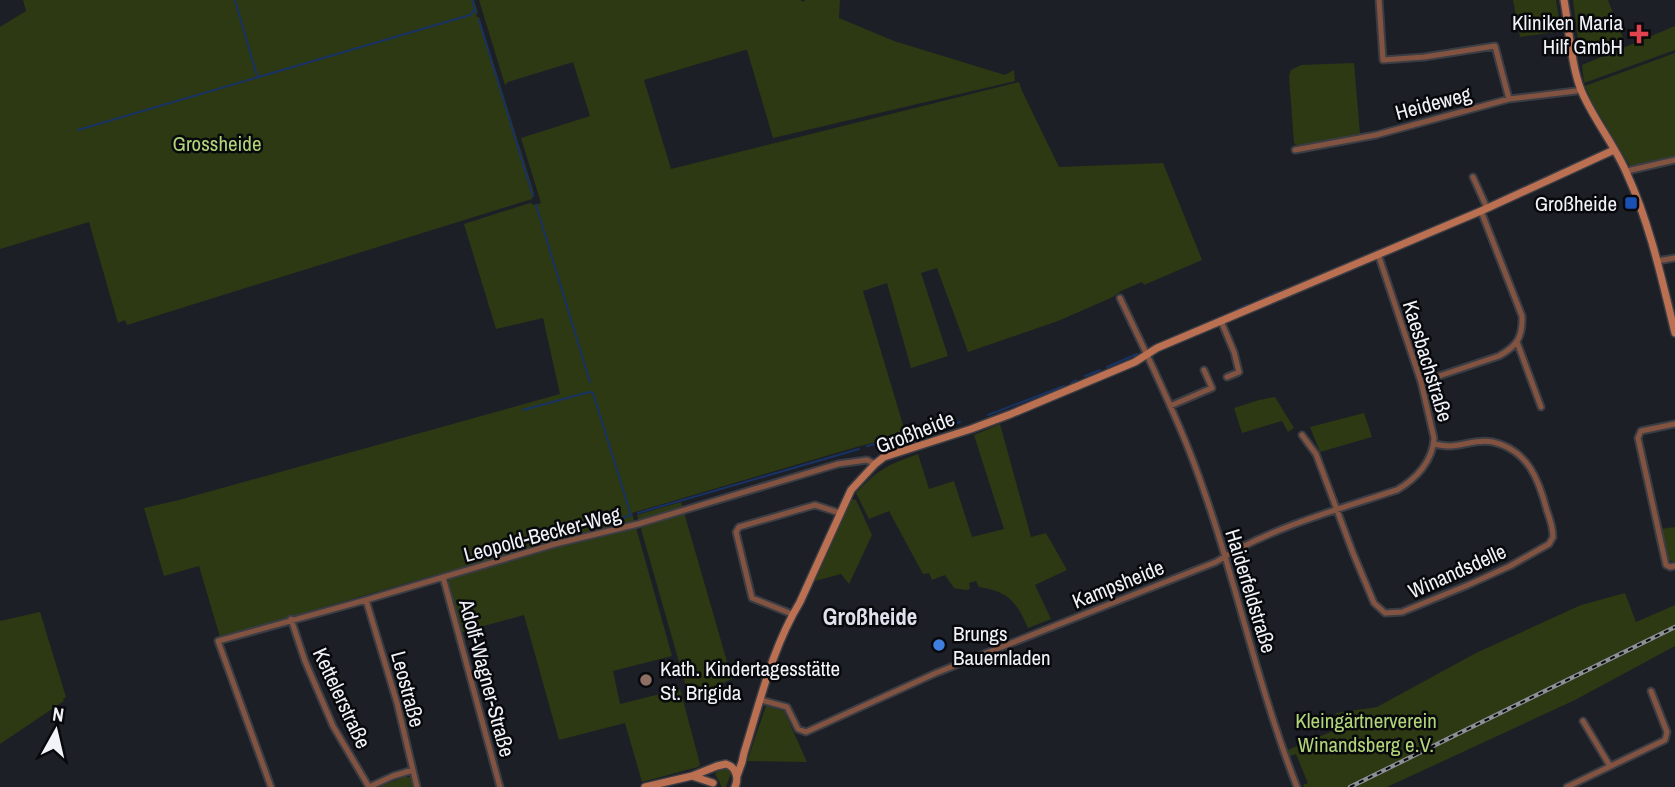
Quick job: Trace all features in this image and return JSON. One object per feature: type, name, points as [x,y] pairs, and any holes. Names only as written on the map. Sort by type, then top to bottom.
[{"type":"street","points":[[1379,0],[1383,60],[1424,57],[1495,46],[1509,99]]},
{"type":"street","points":[[1564,0],[1580,89],[1626,172],[1639,204],[1675,333]]},
{"type":"street","name":"Heideweg","points":[[1295,150],[1376,135],[1509,99],[1580,89]]},
{"type":"street","name":"Großheide","points":[[736,783],[768,673],[792,614],[851,490],[884,457],[971,429],[1084,384],[1148,355],[1157,348],[1484,210],[1614,150]]},
{"type":"street","points":[[1626,172],[1675,160]]},
{"type":"street","points":[[1421,382],[1508,352],[1517,342],[1522,329],[1522,316],[1473,177]]},
{"type":"street","name":"Kaesbachstraße","points":[[1225,556],[1292,526],[1397,490],[1410,482],[1427,461],[1434,438],[1421,382],[1378,254]]},
{"type":"street","points":[[1657,261],[1675,258]]},
{"type":"street","name":"Haiderfeldstraße","points":[[1120,298],[1148,355],[1192,458],[1225,556],[1272,718],[1297,787]]},
{"type":"street","points":[[1221,321],[1239,372],[1227,377]]},
{"type":"street","points":[[1517,342],[1541,407]]},
{"type":"street","points":[[1170,406],[1212,388],[1204,370]]},
{"type":"street","points":[[1675,424],[1641,431],[1638,438],[1667,565],[1670,568],[1675,566]]},
{"type":"street","name":"Winandsdelle","points":[[1302,435],[1316,454],[1374,603],[1388,614],[1402,612],[1510,566],[1551,542],[1554,534],[1540,486],[1527,462],[1518,454],[1493,442],[1467,442],[1450,446],[1434,444]]},
{"type":"street","name":"Leopold-Becker-Weg","points":[[271,787],[218,641],[555,544],[638,524],[838,464],[867,460],[875,464]]},
{"type":"street","points":[[792,614],[752,598],[736,532],[739,527],[815,505],[840,513]]},
{"type":"street","name":"Kampsheide","points":[[761,700],[787,707],[798,729],[806,732],[936,673],[1140,593],[1225,556]]},
{"type":"street","name":"Adolf-Wagner-Straße","points":[[443,578],[500,787]]},
{"type":"street","name":"Leostraße","points":[[366,600],[397,703],[417,787]]},
{"type":"street","name":"Kettelerstraße","points":[[291,620],[304,661],[333,726],[369,787],[413,770]]},
{"type":"street","points":[[1567,787],[1665,740],[1667,732],[1651,691]]},
{"type":"street","points":[[1583,722],[1610,766]]},
{"type":"street","name":"Großheide","points":[[731,765],[744,753]]},
{"type":"street","points":[[645,787],[692,776],[722,764],[731,765],[735,769],[736,783]]},
{"type":"street","points":[[713,768],[711,775],[714,785]]},
{"type":"street","points":[[692,776],[714,785]]},
{"type":"green space","name":"Grossheide","points":[[23,0],[474,0],[478,13],[476,14],[534,193],[532,199],[127,325],[125,320],[118,323],[89,222],[0,249],[0,27],[26,11]]},
{"type":"green space","points":[[479,0],[840,0],[839,18],[894,41],[1005,75],[1014,70],[1015,81],[773,138],[745,50],[644,80],[671,169],[1019,82],[1059,167],[1163,163],[1202,260],[1144,285],[1142,282],[1058,321],[968,352],[937,268],[921,273],[948,356],[911,368],[887,283],[863,291],[906,435],[632,513],[672,656],[613,671],[620,704],[680,689],[700,764],[698,767],[642,782],[625,723],[559,740],[524,615],[462,632],[446,572],[220,637],[199,566],[164,576],[144,508],[560,394],[543,318],[496,329],[464,224],[530,203],[541,203],[521,138],[590,116],[573,62],[505,85]]},
{"type":"green space","points":[[1513,0],[1556,0],[1561,31],[1520,37]]},
{"type":"green space","points":[[1573,0],[1608,0],[1623,38],[1580,56]]},
{"type":"green space","points":[[1675,26],[1675,50],[1584,83],[1582,65]]},
{"type":"green space","points":[[1675,53],[1675,157],[1630,166],[1585,86]]},
{"type":"green space","points":[[1354,63],[1360,134],[1299,147],[1294,143],[1289,76],[1291,70],[1301,65]]},
{"type":"green space","points":[[1275,397],[1294,428],[1288,432],[1282,421],[1242,433],[1234,408]]},
{"type":"green space","points":[[1364,413],[1372,437],[1320,452],[1310,427]]},
{"type":"green space","points":[[1000,424],[1031,537],[1046,533],[1067,570],[1035,585],[1051,619],[1028,628],[1020,611],[1005,595],[979,587],[976,581],[969,583],[970,589],[966,590],[954,588],[945,575],[932,580],[929,573],[923,574],[889,511],[869,519],[856,493],[884,469],[918,454],[929,489],[954,481],[972,537],[1004,529],[974,435]]},
{"type":"green space","points":[[852,499],[856,500],[872,535],[849,584],[841,574],[815,581]]},
{"type":"green space","points":[[681,502],[732,679],[689,697],[637,515]]},
{"type":"green space","points":[[1675,527],[1675,561],[1672,561],[1667,557],[1661,529]]},
{"type":"green space","name":"Kleingärtnerverein Winandsberg e.V.","points":[[1625,593],[1636,622],[1675,605],[1675,646],[1575,700],[1387,787],[1304,787],[1303,785],[1308,783],[1296,754],[1288,757],[1278,754],[1340,728],[1336,713],[1377,707],[1476,653],[1581,605]]},
{"type":"green space","points":[[40,612],[66,697],[0,744],[0,621]]},
{"type":"green space","points":[[766,706],[784,711],[807,762],[747,761]]},
{"type":"green space","points":[[726,768],[731,770],[731,773],[726,787],[722,787],[715,774]]},
{"type":"green space","points":[[410,777],[413,787],[379,787]]},
{"type":"waterway","points":[[235,0],[257,76]]},
{"type":"waterway","points":[[472,0],[476,13]]},
{"type":"waterway","points":[[78,130],[470,15],[475,9]]},
{"type":"waterway","points":[[479,20],[533,196]]},
{"type":"waterway","points":[[536,205],[590,382]]},
{"type":"waterway","points":[[1256,302],[1277,292]]},
{"type":"waterway","points":[[1234,311],[1247,305]]},
{"type":"waterway","points":[[1107,367],[1137,354]]},
{"type":"waterway","points":[[1085,376],[1100,370]]},
{"type":"waterway","points":[[1071,383],[1076,380]]},
{"type":"waterway","points":[[988,415],[1064,386]]},
{"type":"waterway","points":[[523,410],[593,393],[631,515],[616,520]]},
{"type":"waterway","points":[[926,431],[960,422]]},
{"type":"waterway","points":[[867,446],[920,433]]},
{"type":"waterway","points":[[638,513],[859,449]]},
{"type":"railway","points":[[1350,787],[1675,627]]},
{"type":"place","name":"Kliniken Maria Hilf GmbH","points":[[1639,34]]},
{"type":"place","name":"Großheide","points":[[1631,203]]},
{"type":"place","name":"Brungs Bauernladen","points":[[939,645]]},
{"type":"place","name":"Kath. Kindertagesstätte St. Brigida","points":[[646,680]]},
{"type":"district","name":"Großheide","points":[[870,616]]}]
